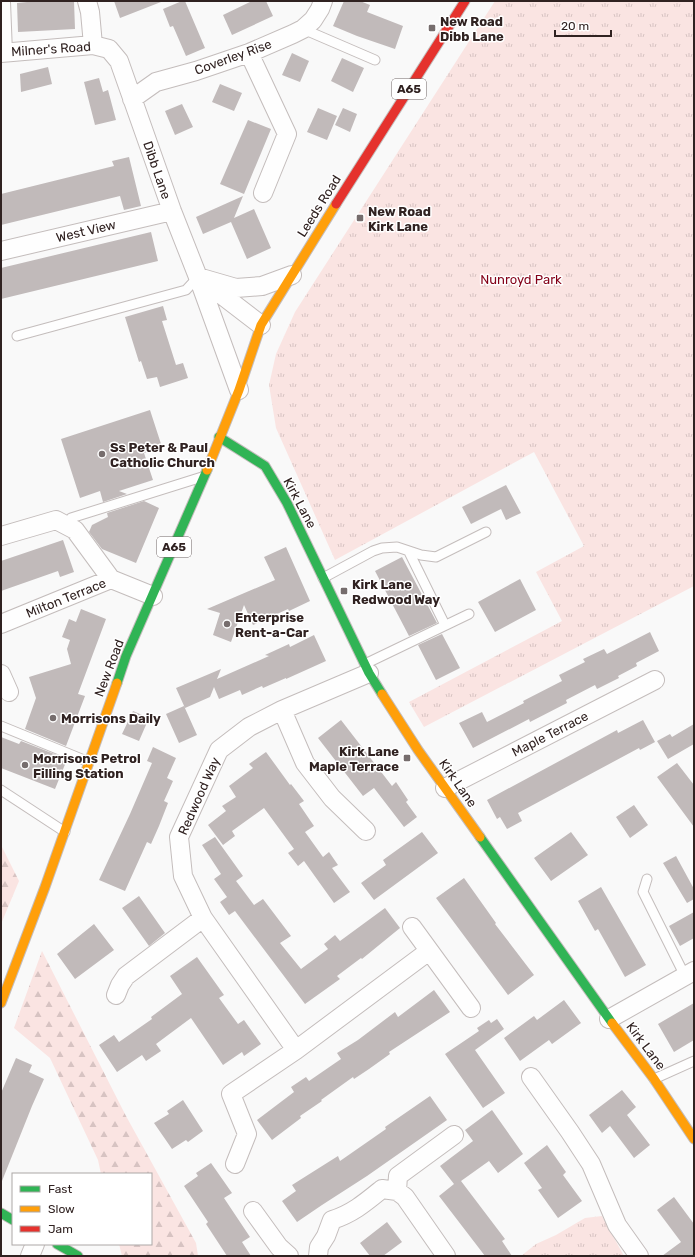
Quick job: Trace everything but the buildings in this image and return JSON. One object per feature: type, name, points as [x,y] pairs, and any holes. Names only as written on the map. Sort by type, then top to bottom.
[{"type":"main road","name":"Leeds Road","points":[[219,437],[239,390],[261,325],[322,224],[465,1]]},
{"type":"main road","name":"New Road","points":[[2,998],[13,974],[65,832],[126,656],[204,477],[219,437]]},
{"type":"main road","name":"Kirk Lane","points":[[219,437],[265,466],[287,503],[367,668],[418,750],[609,1019],[692,1130]]},
{"type":"main road","points":[[1,1213],[12,1219]]},
{"type":"main road","points":[[59,1245],[78,1256]]},
{"type":"street","points":[[87,1],[90,12],[93,45]]},
{"type":"street","name":"Coverley Rise","points":[[132,99],[156,82],[196,71],[249,53],[303,29],[313,20],[323,1]]},
{"type":"street","points":[[1,2],[2,53]]},
{"type":"street","name":"Milner's Road","points":[[2,53],[93,45],[109,50],[119,61]]},
{"type":"street","points":[[249,53],[287,134],[263,193]]},
{"type":"street","name":"Dibb Lane","points":[[119,61],[172,211],[198,277],[239,390]]},
{"type":"street","name":"West View","points":[[1,251],[172,211]]},
{"type":"street","points":[[198,277],[236,288],[262,286],[292,275]]},
{"type":"street","points":[[198,277],[261,325]]},
{"type":"street","points":[[1,536],[56,520],[75,530],[111,580]]},
{"type":"street","name":"Milton Terrace","points":[[1,624],[111,580],[153,596]]},
{"type":"street","name":"Redwood Way","points":[[296,1050],[203,918],[183,876],[179,837],[219,750],[249,727],[367,668]]},
{"type":"street","points":[[1,674],[9,692]]},
{"type":"street","name":"Maple Terrace","points":[[445,788],[655,680]]},
{"type":"street","points":[[282,710],[305,763],[332,798],[366,831]]},
{"type":"street","points":[[116,995],[126,976],[203,918]]},
{"type":"street","points":[[412,928],[471,1008]]},
{"type":"street","points":[[235,1164],[247,1134],[231,1094],[296,1050],[429,951]]},
{"type":"street","points":[[609,1019],[690,974]]},
{"type":"street","points":[[531,1077],[591,1164],[617,1225],[639,1256]]},
{"type":"street","points":[[397,1192],[398,1176],[454,1135]]},
{"type":"street","points":[[314,1254],[332,1220],[344,1216],[359,1208],[382,1189],[397,1192],[405,1197],[446,1256]]},
{"type":"street","points":[[253,1211],[279,1247],[289,1256]]},
{"type":"street","points":[[30,1256],[35,1245]]},
{"type":"lane","points":[[303,29],[375,60]]},
{"type":"lane","points":[[17,336],[186,290],[198,277]]},
{"type":"lane","points":[[72,518],[204,477]]},
{"type":"lane","points":[[323,578],[373,551],[382,548],[397,547],[408,552],[436,557],[486,532]]},
{"type":"lane","points":[[408,552],[445,625]]},
{"type":"lane","points":[[367,668],[445,625],[469,614]]},
{"type":"lane","points":[[1,726],[89,762]]},
{"type":"lane","points":[[1,790],[65,832]]},
{"type":"lane","points":[[647,879],[642,892],[690,974]]},
{"type":"lane","points":[[654,1079],[694,1061]]},
{"type":"green space","name":"Nunroyd Park","points":[[495,1],[694,1],[694,586],[424,727],[409,702],[562,621],[536,572],[584,546],[534,452],[335,560],[276,428],[269,385],[276,354],[295,312]]},
{"type":"green space","points":[[1,845],[19,881],[1,924]]},
{"type":"green space","points":[[42,951],[126,1116],[196,1243],[198,1256],[122,1256],[119,1245],[152,1245],[152,1173],[101,1173],[98,1160],[50,1058],[14,1028]]},
{"type":"green space","points":[[602,1216],[624,1256],[521,1256],[536,1244],[556,1235],[585,1218]]},
{"type":"traffic: fast","points":[[219,437],[265,466],[287,503],[369,673],[382,694]]},
{"type":"traffic: fast","points":[[117,683],[126,656],[207,470]]},
{"type":"traffic: fast","points":[[480,837],[612,1023]]},
{"type":"traffic: fast","points":[[1,1213],[12,1219]]},
{"type":"traffic: fast","points":[[59,1245],[78,1256]]},
{"type":"traffic: slow","points":[[207,470],[239,390],[261,325],[336,204]]},
{"type":"traffic: slow","points":[[1,1003],[45,887],[117,683]]},
{"type":"traffic: slow","points":[[382,694],[418,750],[480,837]]},
{"type":"traffic: slow","points":[[612,1023],[654,1079],[694,1139]]},
{"type":"traffic: jam","points":[[336,204],[465,1]]},
{"type":"place","name":"New Road Dibb Lane","points":[[432,28]]},
{"type":"place","name":"New Road Kirk Lane","points":[[360,218]]},
{"type":"place","name":"Ss Peter & Paul Catholic Church","points":[[102,454]]},
{"type":"place","name":"Kirk Lane Redwood Way","points":[[344,591]]},
{"type":"place","name":"Enterprise Rent-a-Car","points":[[227,624]]},
{"type":"place","name":"Morrisons Daily","points":[[53,718]]},
{"type":"place","name":"Kirk Lane Maple Terrace","points":[[407,758]]},
{"type":"place","name":"Morrisons Petrol Filling Station","points":[[25,765]]}]
